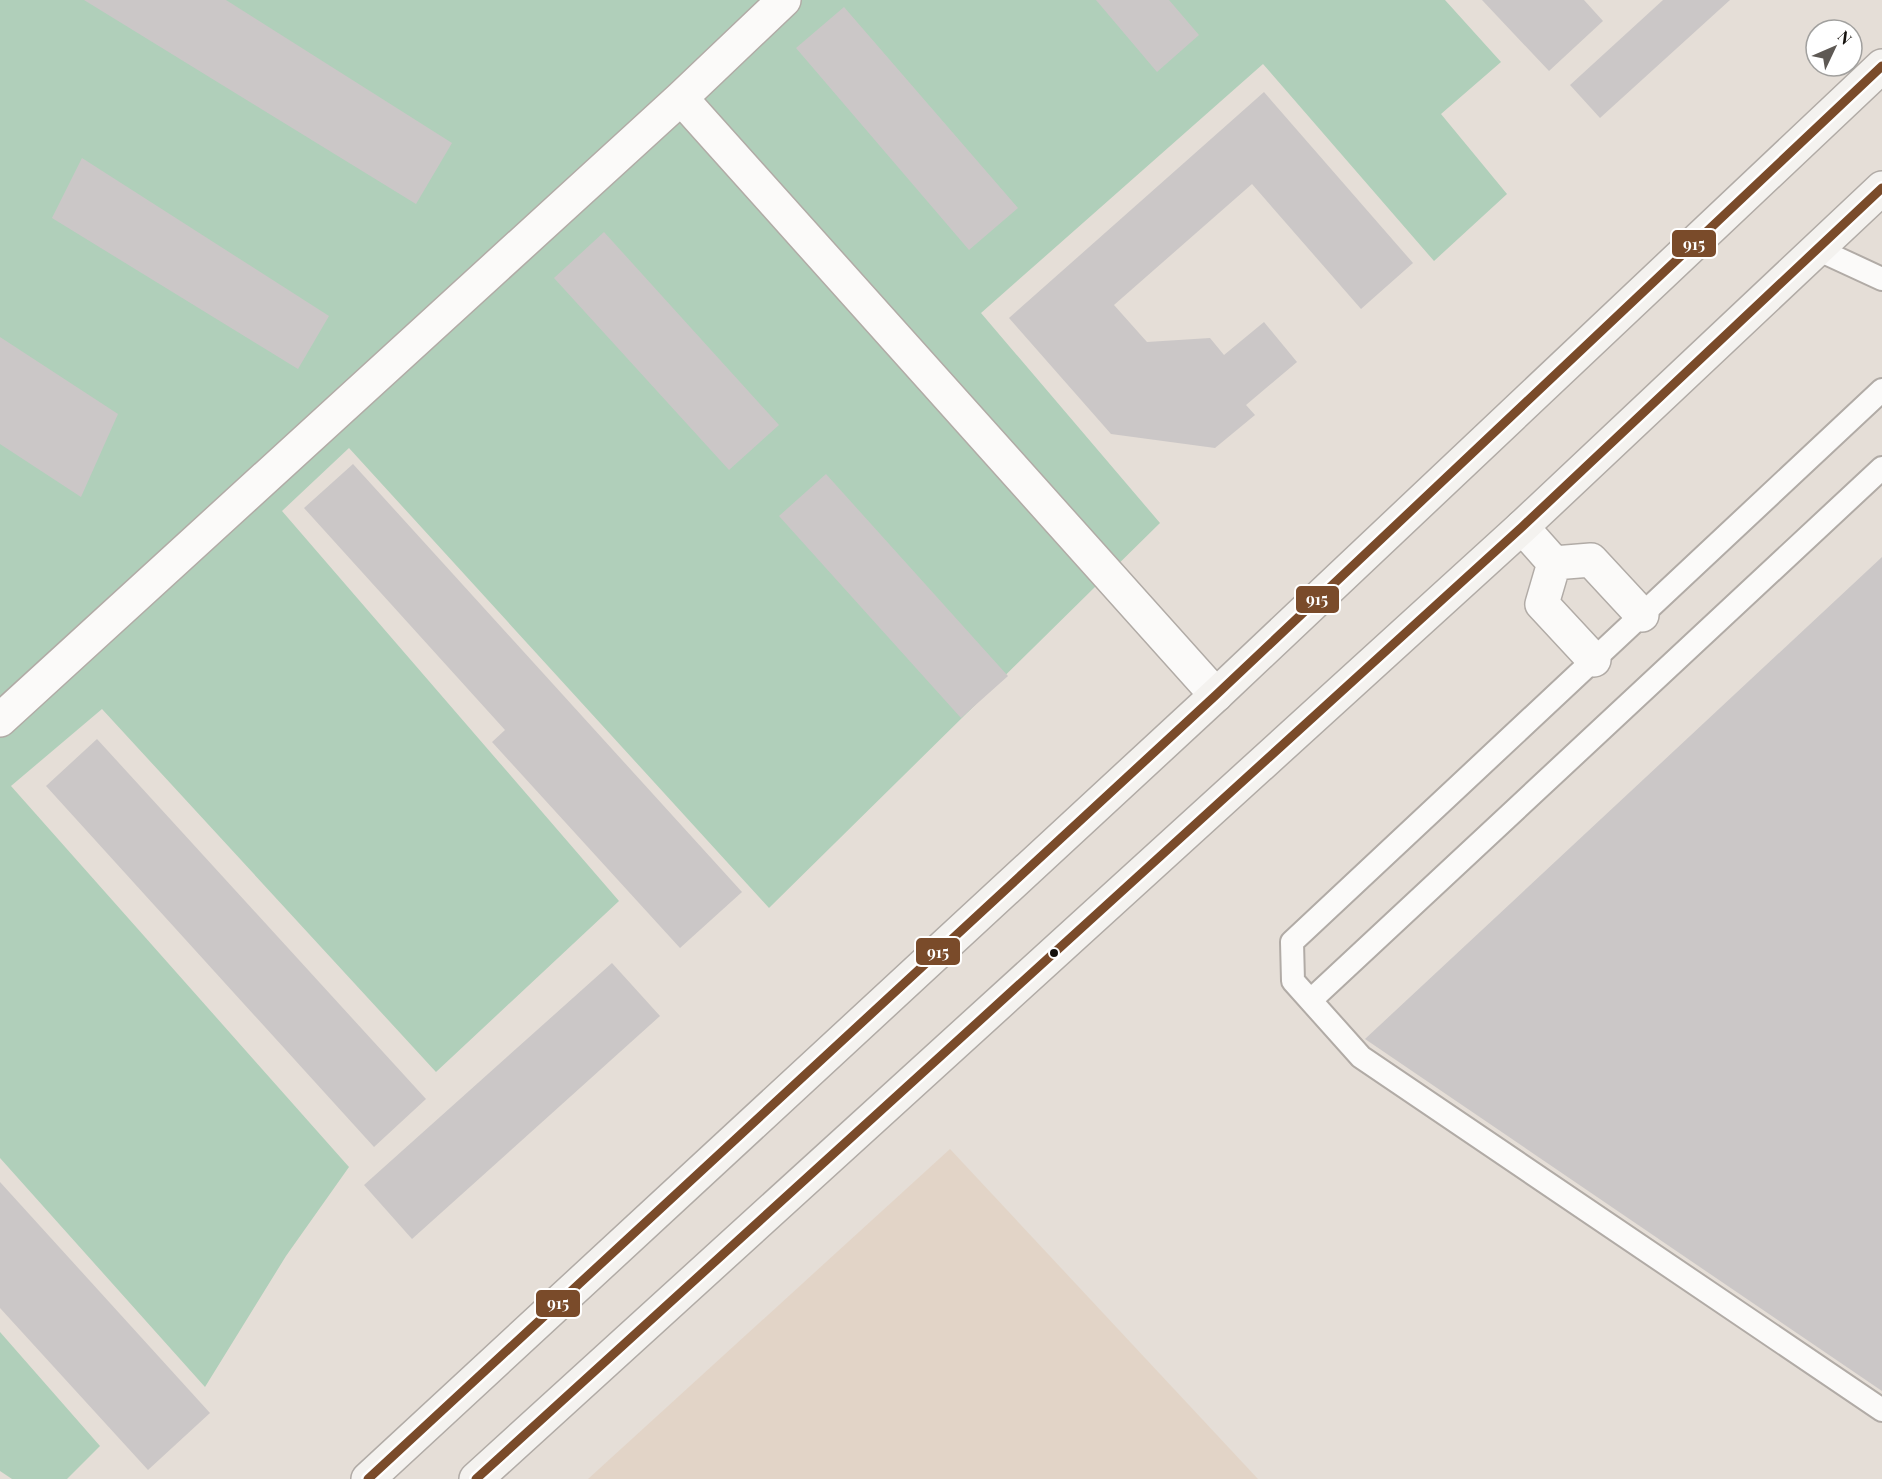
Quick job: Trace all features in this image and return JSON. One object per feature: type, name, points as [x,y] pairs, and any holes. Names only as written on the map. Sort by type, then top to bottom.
[{"type":"main road","points":[[368,1479],[1216,695],[1882,66]]},
{"type":"main road","points":[[476,1479],[1522,527],[1882,188]]},
{"type":"street","points":[[0,720],[681,98],[784,0]]},
{"type":"street","points":[[681,98],[1216,695]]},
{"type":"street","points":[[1522,527],[1554,563]]},
{"type":"street","points":[[1554,563],[1591,560],[1642,615]]},
{"type":"street","points":[[1554,563],[1542,604],[1594,660]]},
{"type":"lane","points":[[1817,249],[1882,279]]},
{"type":"lane","points":[[1882,390],[1292,942],[1293,981],[1361,1057],[1882,1410]]},
{"type":"lane","points":[[1311,1000],[1882,468]]},
{"type":"shaded area","points":[[950,1149],[1258,1479],[588,1479]]},
{"type":"green space","points":[[0,0],[1445,0],[1501,62],[1441,114],[1507,194],[1434,261],[1263,64],[981,313],[1160,523],[769,908],[349,448],[282,511],[619,901],[436,1072],[102,709],[11,786],[349,1167],[286,1256],[205,1387],[0,1158]]},
{"type":"green space","points":[[0,1332],[100,1446],[67,1479],[12,1479],[0,1471]]},
{"type":"building","points":[[84,0],[226,0],[452,143],[416,204]]},
{"type":"building","points":[[1096,0],[1169,0],[1199,35],[1157,72]]},
{"type":"building","points":[[1482,0],[1584,0],[1603,21],[1549,71]]},
{"type":"building","points":[[1663,0],[1730,0],[1600,118],[1570,85]]},
{"type":"building","points":[[844,7],[1018,208],[969,250],[796,48]]},
{"type":"building","points":[[1264,92],[1413,263],[1361,309],[1252,184],[1114,305],[1147,342],[1210,338],[1224,355],[1264,322],[1297,362],[1246,405],[1255,415],[1215,448],[1111,434],[1009,318]]},
{"type":"building","points":[[82,158],[329,316],[298,369],[52,218]]},
{"type":"building","points":[[604,232],[779,425],[729,470],[554,278]]},
{"type":"building","points":[[0,337],[118,414],[81,497],[0,444]]},
{"type":"building","points":[[353,464],[742,892],[680,948],[492,742],[505,730],[304,508]]},
{"type":"building","points":[[826,474],[1008,676],[961,718],[779,516]]},
{"type":"building","points":[[1882,557],[1882,1391],[1365,1039]]},
{"type":"building","points":[[97,739],[426,1099],[374,1147],[46,786]]},
{"type":"building","points":[[612,963],[660,1016],[412,1239],[364,1185]]},
{"type":"building","points":[[0,1182],[210,1413],[148,1470],[0,1308]]},
{"type":"transit line","name":"915","points":[[368,1479],[1216,695],[1882,66]]},
{"type":"transit line","name":"915","points":[[476,1479],[1522,527],[1882,188]]}]
